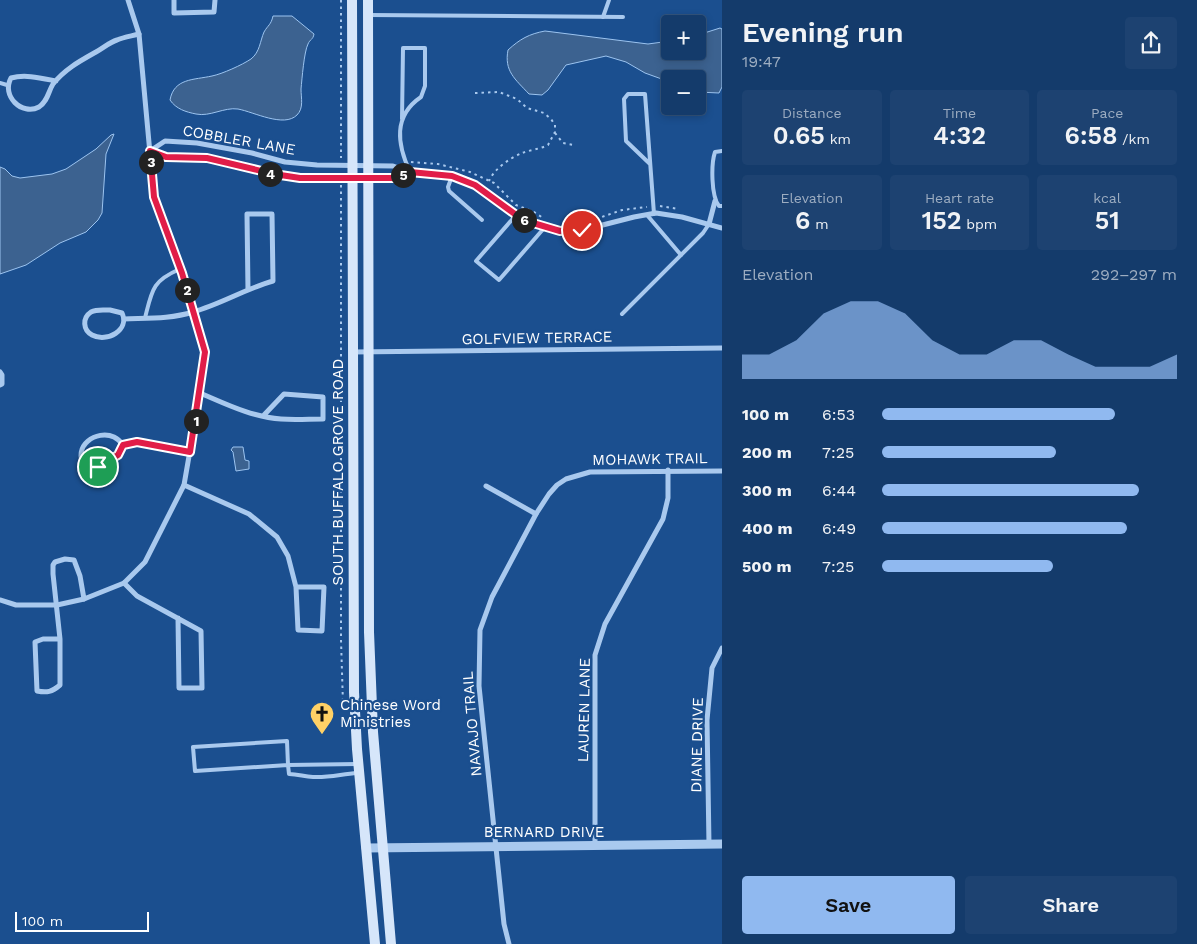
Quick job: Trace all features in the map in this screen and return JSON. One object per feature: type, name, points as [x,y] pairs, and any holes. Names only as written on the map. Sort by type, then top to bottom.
[{"type":"main road","name":"SOUTH BUFFALO GROVE ROAD","points":[[352,0],[354,164],[369,352],[369,641],[373,732],[391,944]]},
{"type":"main road","name":"SOUTH BUFFALO GROVE ROAD","points":[[368,0],[354,164],[352,352],[353,628],[354,692],[359,768],[375,944]]},
{"type":"street","points":[[0,600],[16,605],[57,605],[84,599],[124,583],[145,562],[184,485],[205,352],[180,269],[154,197],[139,34],[128,0]]},
{"type":"street","points":[[174,0],[174,12],[214,12],[215,0]]},
{"type":"street","points":[[56,81],[30,76],[10,78],[7,84],[9,97],[21,107],[33,109],[41,106],[47,99],[52,86],[68,69],[115,40],[139,34]]},
{"type":"street","name":"COBBLER LANE","points":[[150,151],[165,142],[197,143],[285,162],[393,166],[410,172]]},
{"type":"street","name":"COBBLER LANE","points":[[150,151],[166,157],[207,158],[286,177],[394,178],[410,172]]},
{"type":"street","points":[[410,172],[452,176],[475,185],[523,220],[560,231],[582,230],[651,214],[682,217],[722,228]]},
{"type":"street","points":[[709,224],[715,201]]},
{"type":"street","points":[[124,319],[172,317],[193,312],[273,282],[272,214],[248,214],[248,290]]},
{"type":"street","points":[[93,311],[118,311],[122,313],[124,319],[123,326],[119,332],[99,337],[92,335],[84,324],[87,316],[93,311]]},
{"type":"street","name":"GOLFVIEW TERRACE","points":[[352,352],[722,348]]},
{"type":"street","points":[[0,372],[2,384],[0,385]]},
{"type":"street","points":[[200,393],[238,409],[280,419],[323,418],[322,397],[284,394],[264,415]]},
{"type":"street","points":[[108,436],[115,438],[123,445],[118,455],[98,467],[85,467],[81,458],[82,446],[86,442],[98,437],[108,436]]},
{"type":"street","points":[[123,445],[137,442],[190,452]]},
{"type":"street","name":"LAUREN LANE","points":[[596,846],[595,655],[606,624],[663,519],[668,498],[668,470]]},
{"type":"street","name":"MOHAWK TRAIL","points":[[536,514],[557,485],[574,475],[590,472],[722,471]]},
{"type":"street","points":[[184,485],[249,514],[277,537],[288,556],[296,587],[298,630],[322,631],[324,587],[296,587]]},
{"type":"street","points":[[486,486],[536,514]]},
{"type":"street","name":"NAVAJO TRAIL","points":[[509,944],[504,924],[479,686],[480,630],[492,597],[536,514]]},
{"type":"street","points":[[60,639],[35,642],[37,691],[53,691],[60,685],[60,639],[53,565],[55,562],[74,560],[80,576],[84,599]]},
{"type":"street","points":[[124,583],[137,596],[178,618],[201,631],[202,688],[179,688],[178,618]]},
{"type":"street","name":"DIANE DRIVE","points":[[709,844],[707,720],[712,668],[722,648]]},
{"type":"street","name":"BERNARD DRIVE","points":[[366,848],[722,844]]},
{"type":"lane","points":[[603,17],[609,0]]},
{"type":"lane","points":[[368,15],[623,17]]},
{"type":"lane","points":[[402,119],[410,105],[421,97],[425,86],[425,48],[403,48],[400,136],[405,162],[410,172]]},
{"type":"lane","points":[[0,83],[7,84]]},
{"type":"lane","points":[[650,164],[626,141],[624,99],[628,94],[645,94],[650,164],[653,206],[651,214],[681,255]]},
{"type":"lane","points":[[722,151],[715,152],[713,158],[715,201],[719,206],[722,206]]},
{"type":"lane","points":[[452,176],[448,187],[449,191],[482,220]]},
{"type":"lane","points":[[516,215],[476,261],[499,280],[545,227]]},
{"type":"lane","points":[[622,314],[703,233],[709,224]]},
{"type":"lane","points":[[145,318],[151,295],[158,281],[165,275],[180,269]]},
{"type":"lane","points":[[359,768],[288,765],[195,771],[193,748],[286,742],[288,765],[289,774],[331,777],[359,768]]},
{"type":"path","points":[[341,0],[354,164]]},
{"type":"path","points":[[474,93],[495,91],[512,96],[527,108],[544,113],[551,119],[557,137],[563,143],[574,145]]},
{"type":"path","points":[[489,181],[491,176],[502,166],[522,153],[548,145],[555,132]]},
{"type":"path","points":[[405,162],[438,164],[470,172],[494,183],[516,204],[547,220]]},
{"type":"path","points":[[343,704],[341,640],[355,179]]},
{"type":"path","points":[[592,220],[622,210],[653,206],[677,208],[686,212]]},
{"type":"water","points":[[273,16],[292,16],[314,34],[305,53],[301,106],[297,115],[291,119],[277,120],[238,109],[228,109],[201,115],[185,111],[172,103],[170,100],[172,93],[180,84],[221,73],[251,59],[258,50],[264,32]]},
{"type":"water","points":[[722,29],[722,87],[719,93],[706,92],[706,70],[661,70],[661,79],[645,73],[626,62],[606,56],[566,65],[548,90],[542,95],[529,94],[519,84],[509,69],[507,57],[508,50],[512,46],[529,35],[545,31],[648,44],[661,42],[661,60],[706,60],[706,32]]},
{"type":"water","points":[[114,134],[106,154],[102,213],[98,220],[86,232],[60,243],[26,265],[0,274],[0,167],[12,176],[20,178],[52,174],[66,169],[96,149]]},
{"type":"water","points":[[233,447],[243,447],[245,460],[249,461],[249,469],[236,471],[231,450]]},
{"type":"place","name":"Chinese Word Ministries","points":[[322,735]]},
{"type":"route","points":[[98,467],[118,455],[123,445],[137,442],[190,452],[200,393],[205,352],[182,273],[154,197],[150,151],[166,157],[207,158],[286,177],[394,178],[410,172],[452,176],[475,185],[523,220],[560,231],[582,230]]}]
